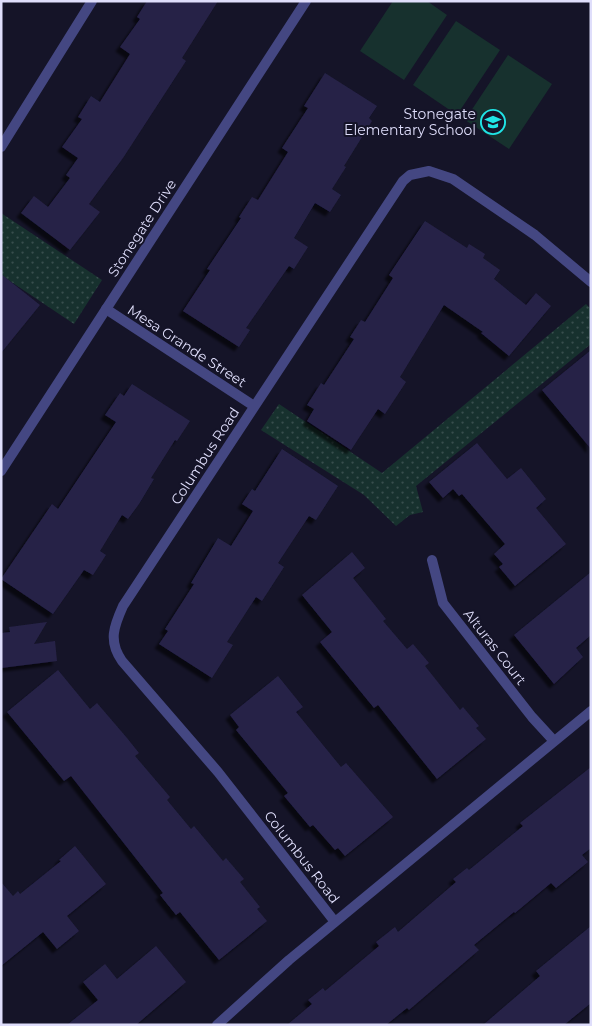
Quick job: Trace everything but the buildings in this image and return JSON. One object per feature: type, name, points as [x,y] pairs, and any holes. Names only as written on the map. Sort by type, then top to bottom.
[{"type":"street","points":[[1,147],[92,1]]},
{"type":"street","name":"Stonegate Drive","points":[[1,471],[306,1]]},
{"type":"street","name":"Columbus Road","points":[[335,922],[218,772],[122,661],[114,647],[114,624],[123,606],[395,189],[410,175],[429,171],[453,179],[535,235],[591,282]]},
{"type":"street","name":"Mesa Grande Street","points":[[106,309],[254,406]]},
{"type":"street","name":"Alturas Court","points":[[432,560],[443,603],[532,717],[554,741]]},
{"type":"street","name":"Columbus Road","points":[[217,1025],[335,922],[591,711]]},
{"type":"green space","points":[[393,1],[427,1],[447,15],[404,80],[360,51]]},
{"type":"green space","points":[[456,21],[500,50],[457,115],[413,85]]},
{"type":"green space","points":[[508,55],[552,84],[509,149],[465,120]]},
{"type":"green space","points":[[1,213],[102,280],[74,324],[1,275]]},
{"type":"green space","points":[[586,304],[591,309],[591,344],[416,486],[423,512],[410,515],[396,526],[364,495],[261,430],[279,404],[382,473]]},
{"type":"place","name":"Stonegate Elementary School","points":[[493,122]]}]
